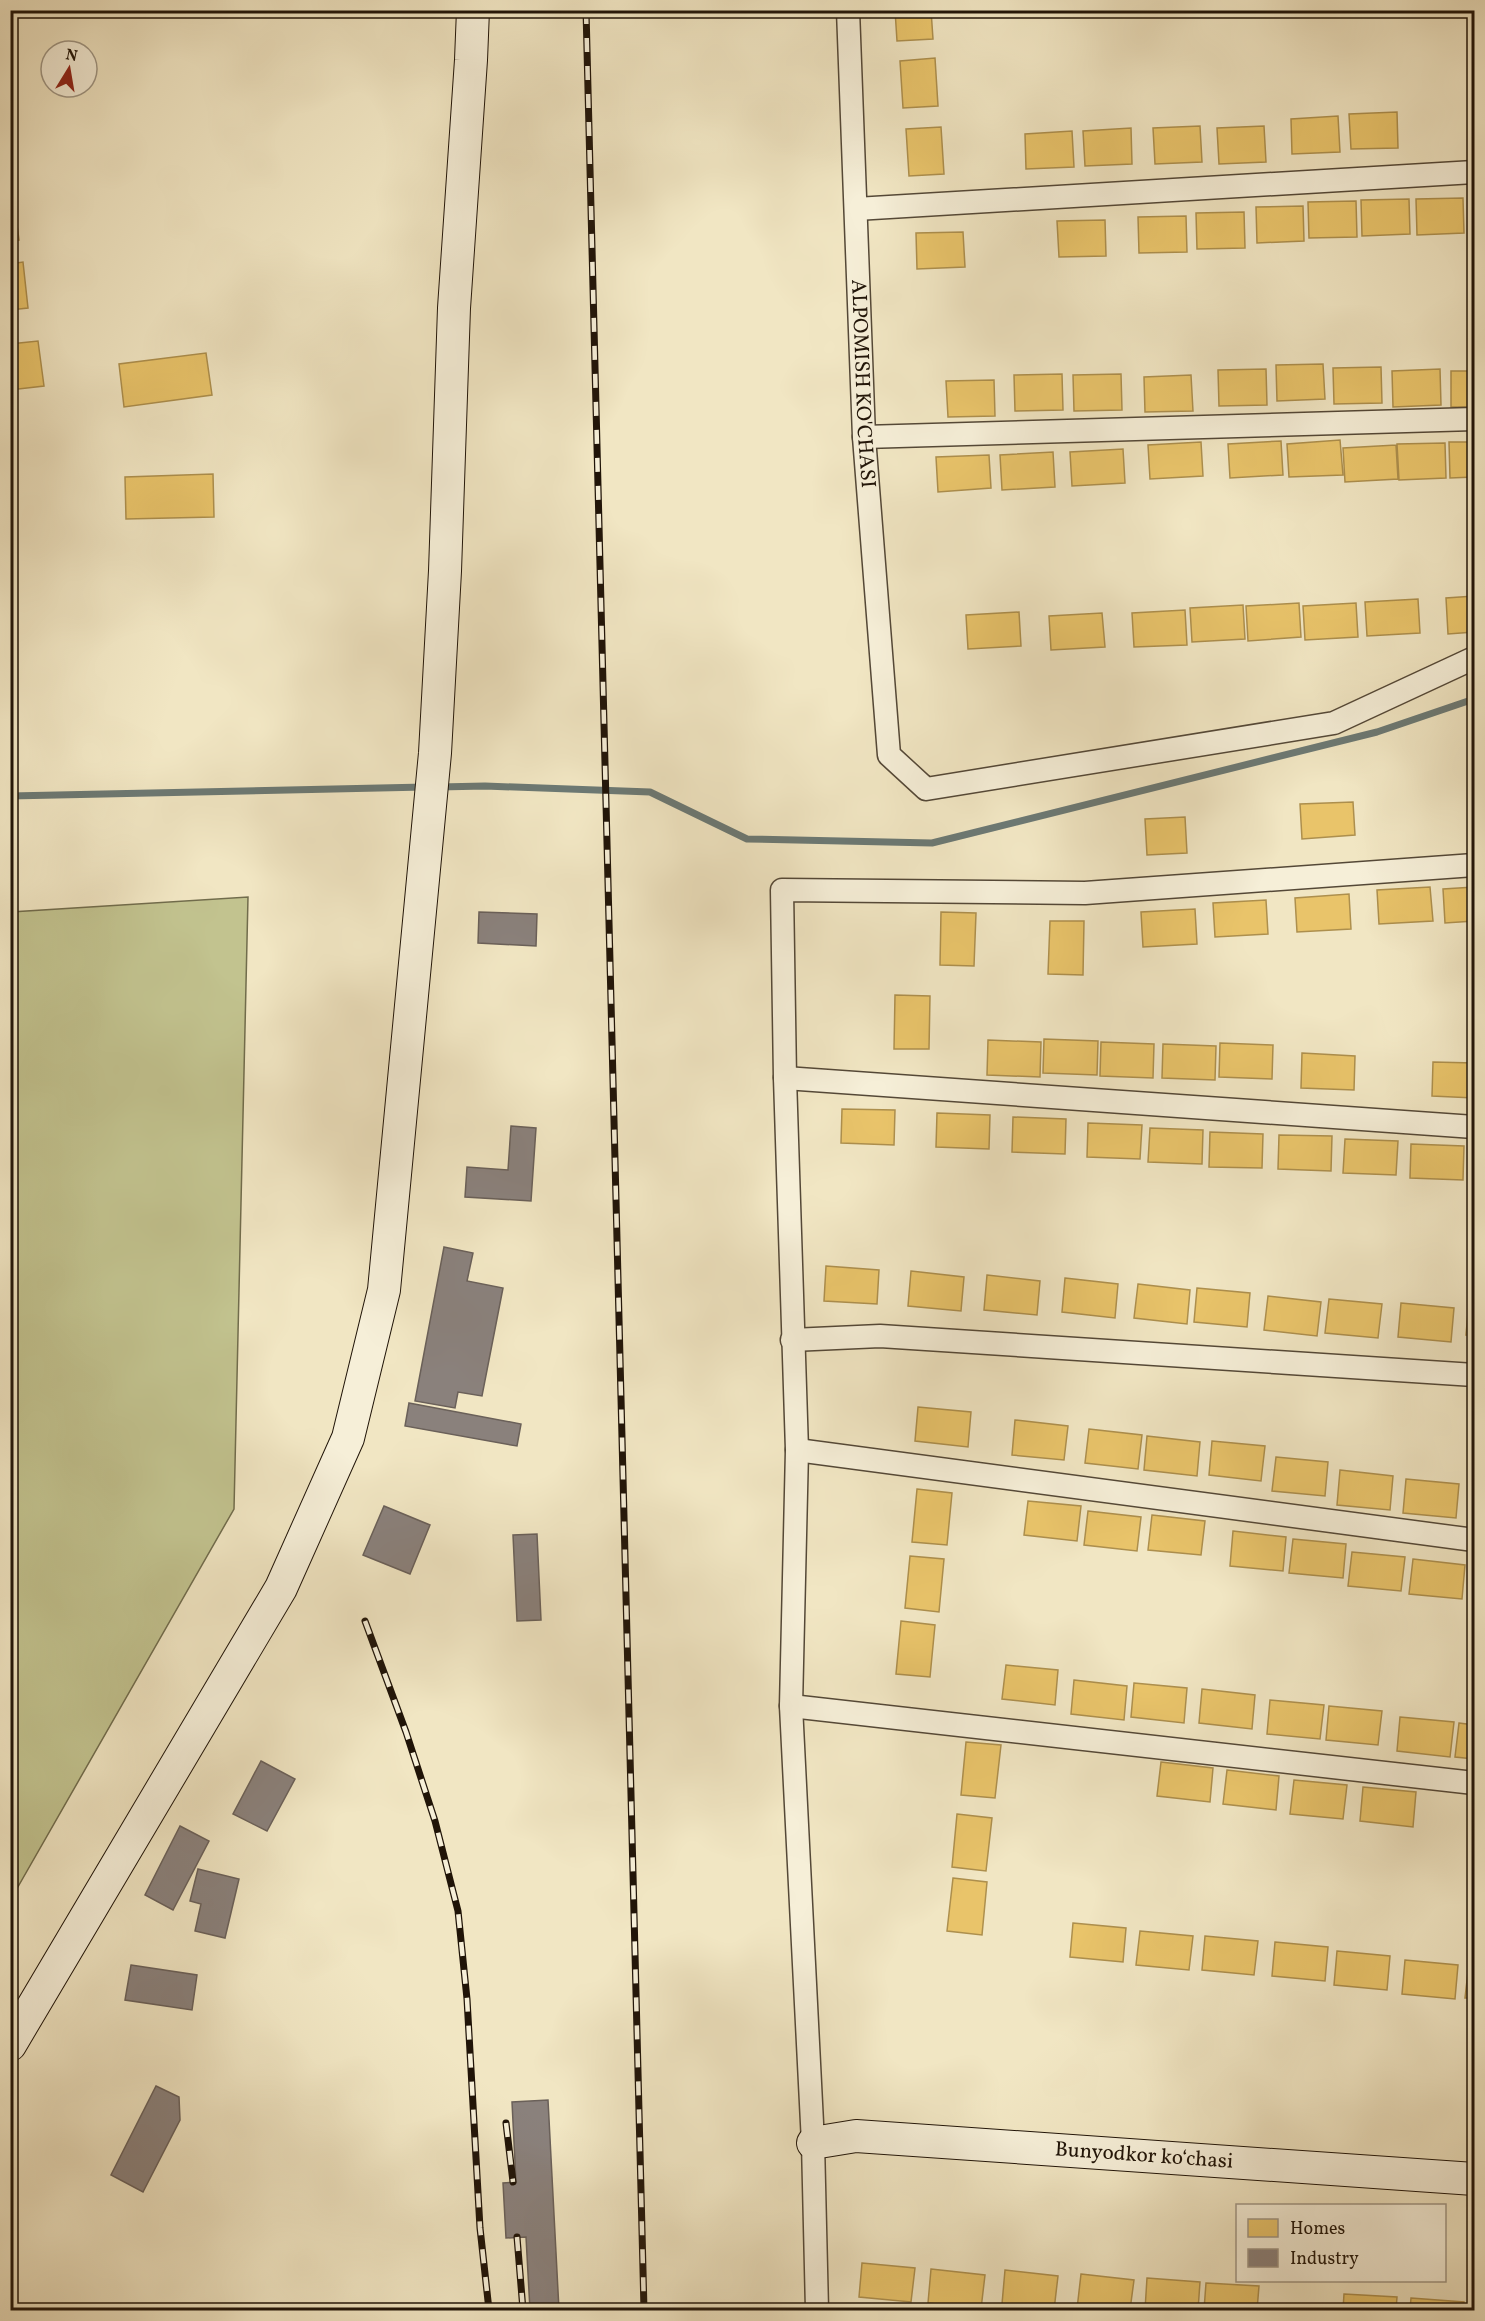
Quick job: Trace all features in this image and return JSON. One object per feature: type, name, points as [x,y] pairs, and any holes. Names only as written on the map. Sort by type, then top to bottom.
[{"type":"main road","points":[[10,2045],[281,1588],[348,1438],[384,1290],[435,753],[445,570],[454,308],[473,10]]},
{"type":"main road","name":"Bunyodkor koʻchasi","points":[[813,2143],[856,2136],[1474,2179]]},
{"type":"street","name":"ALPOMISH KO'CHASI","points":[[848,10],[864,437],[889,755],[926,789],[1334,723],[1474,658]]},
{"type":"street","points":[[856,209],[1474,172]]},
{"type":"street","points":[[864,437],[1474,419]]},
{"type":"street","points":[[817,2310],[813,2143],[791,1706],[796,1450],[784,1078],[782,890],[1085,893],[1474,866]]},
{"type":"street","points":[[784,1078],[1474,1127]]},
{"type":"street","points":[[792,1340],[880,1336],[1474,1375]]},
{"type":"street","points":[[796,1450],[1474,1540]]},
{"type":"street","points":[[791,1706],[1474,1782]]},
{"type":"green space","points":[[248,897],[234,1509],[11,1899],[11,912]]},
{"type":"building: Homes","points":[[895,10],[931,10],[933,39],[897,41]]},
{"type":"building: Homes","points":[[935,58],[938,106],[903,108],[900,61]]},
{"type":"building: Homes","points":[[1397,112],[1398,148],[1351,149],[1349,114]]},
{"type":"building: Homes","points":[[1338,116],[1340,152],[1292,154],[1291,119]]},
{"type":"building: Homes","points":[[1200,126],[1202,162],[1155,164],[1153,128]]},
{"type":"building: Homes","points":[[1264,126],[1266,162],[1219,164],[1217,128]]},
{"type":"building: Homes","points":[[941,127],[944,174],[909,176],[906,129]]},
{"type":"building: Homes","points":[[1131,128],[1132,164],[1085,166],[1083,131]]},
{"type":"building: Homes","points":[[1072,131],[1074,167],[1026,169],[1025,134]]},
{"type":"building: Homes","points":[[10,195],[13,195],[19,240],[10,241]]},
{"type":"building: Homes","points":[[1468,195],[1474,195],[1474,231],[1469,231]]},
{"type":"building: Homes","points":[[1463,198],[1464,233],[1417,235],[1416,199]]},
{"type":"building: Homes","points":[[1409,199],[1410,234],[1362,236],[1361,200]]},
{"type":"building: Homes","points":[[1356,201],[1357,237],[1309,238],[1308,202]]},
{"type":"building: Homes","points":[[1303,206],[1304,241],[1257,243],[1256,207]]},
{"type":"building: Homes","points":[[1244,212],[1245,248],[1197,249],[1196,213]]},
{"type":"building: Homes","points":[[1186,216],[1187,252],[1139,253],[1138,217]]},
{"type":"building: Homes","points":[[1105,220],[1106,256],[1059,257],[1057,221]]},
{"type":"building: Homes","points":[[963,232],[965,267],[917,269],[916,233]]},
{"type":"building: Homes","points":[[23,262],[28,308],[10,310],[10,264]]},
{"type":"building: Homes","points":[[38,341],[44,386],[10,390],[10,344]]},
{"type":"building: Homes","points":[[206,353],[212,395],[124,407],[119,364]]},
{"type":"building: Homes","points":[[1323,364],[1325,399],[1277,401],[1276,365]]},
{"type":"building: Homes","points":[[1381,367],[1382,403],[1334,404],[1333,368]]},
{"type":"building: Homes","points":[[1266,369],[1267,405],[1219,406],[1218,370]]},
{"type":"building: Homes","points":[[1440,369],[1441,405],[1393,407],[1392,371]]},
{"type":"building: Homes","points":[[1451,371],[1474,371],[1474,407],[1451,407]]},
{"type":"building: Homes","points":[[1062,374],[1063,410],[1015,411],[1014,375]]},
{"type":"building: Homes","points":[[1121,374],[1122,410],[1074,411],[1073,375]]},
{"type":"building: Homes","points":[[1191,375],[1193,411],[1145,412],[1144,377]]},
{"type":"building: Homes","points":[[994,380],[995,416],[948,417],[946,381]]},
{"type":"building: Homes","points":[[1340,440],[1343,475],[1289,477],[1287,444]]},
{"type":"building: Homes","points":[[1281,441],[1283,475],[1230,478],[1228,444]]},
{"type":"building: Homes","points":[[1201,442],[1203,476],[1150,479],[1148,445]]},
{"type":"building: Homes","points":[[1449,442],[1474,442],[1474,477],[1450,478]]},
{"type":"building: Homes","points":[[1445,443],[1446,478],[1399,480],[1397,444]]},
{"type":"building: Homes","points":[[1396,445],[1398,479],[1345,482],[1343,448]]},
{"type":"building: Homes","points":[[1123,449],[1125,483],[1072,486],[1070,452]]},
{"type":"building: Homes","points":[[1053,452],[1055,487],[1002,490],[1000,455]]},
{"type":"building: Homes","points":[[989,455],[991,488],[938,492],[936,457]]},
{"type":"building: Homes","points":[[213,474],[214,517],[126,519],[125,477]]},
{"type":"building: Homes","points":[[1474,596],[1474,632],[1448,634],[1446,598]]},
{"type":"building: Homes","points":[[1418,599],[1420,633],[1367,636],[1365,602]]},
{"type":"building: Homes","points":[[1299,603],[1301,637],[1248,641],[1246,606]]},
{"type":"building: Homes","points":[[1356,603],[1358,637],[1305,640],[1303,606]]},
{"type":"building: Homes","points":[[1243,605],[1245,639],[1192,642],[1190,608]]},
{"type":"building: Homes","points":[[1185,610],[1187,645],[1134,647],[1132,613]]},
{"type":"building: Homes","points":[[1019,612],[1021,646],[968,649],[966,615]]},
{"type":"building: Homes","points":[[1102,613],[1105,647],[1051,650],[1049,616]]},
{"type":"building: Homes","points":[[1353,802],[1355,835],[1302,839],[1300,804]]},
{"type":"building: Homes","points":[[1185,817],[1187,853],[1147,855],[1145,819]]},
{"type":"building: Homes","points":[[1430,887],[1433,921],[1379,924],[1377,890]]},
{"type":"building: Homes","points":[[1474,887],[1474,921],[1445,923],[1443,889]]},
{"type":"building: Homes","points":[[1349,894],[1351,929],[1297,932],[1295,898]]},
{"type":"building: Homes","points":[[1266,900],[1268,934],[1215,937],[1213,903]]},
{"type":"building: Homes","points":[[1195,909],[1197,944],[1143,947],[1141,912]]},
{"type":"building: Homes","points":[[941,912],[976,913],[974,966],[940,965]]},
{"type":"building: Homes","points":[[1050,921],[1084,921],[1083,975],[1048,974]]},
{"type":"building: Homes","points":[[895,995],[930,996],[929,1049],[894,1049]]},
{"type":"building: Homes","points":[[1044,1039],[1098,1041],[1097,1075],[1043,1073]]},
{"type":"building: Homes","points":[[988,1040],[1041,1042],[1040,1077],[987,1075]]},
{"type":"building: Homes","points":[[1101,1042],[1154,1044],[1153,1078],[1100,1076]]},
{"type":"building: Homes","points":[[1220,1043],[1273,1045],[1272,1079],[1219,1077]]},
{"type":"building: Homes","points":[[1163,1044],[1216,1046],[1215,1080],[1162,1078]]},
{"type":"building: Homes","points":[[1302,1053],[1355,1056],[1354,1090],[1301,1088]]},
{"type":"building: Homes","points":[[1433,1062],[1474,1063],[1474,1098],[1432,1096]]},
{"type":"building: Homes","points":[[842,1109],[895,1110],[894,1145],[841,1143]]},
{"type":"building: Homes","points":[[937,1113],[990,1115],[989,1149],[936,1147]]},
{"type":"building: Homes","points":[[1013,1117],[1066,1119],[1065,1154],[1012,1152]]},
{"type":"building: Homes","points":[[1088,1123],[1142,1125],[1140,1159],[1087,1157]]},
{"type":"building: Homes","points":[[1150,1128],[1203,1130],[1202,1164],[1148,1162]]},
{"type":"building: Homes","points":[[1210,1132],[1263,1134],[1262,1168],[1209,1167]]},
{"type":"building: Homes","points":[[1279,1135],[1332,1136],[1331,1171],[1278,1169]]},
{"type":"building: Homes","points":[[1345,1139],[1398,1141],[1396,1175],[1343,1173]]},
{"type":"building: Homes","points":[[1411,1144],[1464,1146],[1463,1180],[1410,1178]]},
{"type":"building: Homes","points":[[826,1266],[879,1270],[877,1304],[824,1301]]},
{"type":"building: Homes","points":[[911,1271],[964,1277],[961,1311],[908,1306]]},
{"type":"building: Homes","points":[[987,1275],[1040,1281],[1037,1315],[984,1310]]},
{"type":"building: Homes","points":[[1065,1278],[1118,1284],[1115,1318],[1062,1312]]},
{"type":"building: Homes","points":[[1138,1284],[1190,1290],[1187,1324],[1134,1318]]},
{"type":"building: Homes","points":[[1197,1288],[1250,1293],[1247,1327],[1194,1322]]},
{"type":"building: Homes","points":[[1268,1296],[1321,1302],[1317,1336],[1264,1330]]},
{"type":"building: Homes","points":[[1329,1299],[1382,1304],[1378,1338],[1325,1333]]},
{"type":"building: Homes","points":[[1469,1301],[1474,1301],[1474,1336],[1466,1335]]},
{"type":"building: Homes","points":[[1401,1303],[1454,1308],[1451,1342],[1398,1337]]},
{"type":"building: Homes","points":[[918,1407],[971,1412],[968,1447],[915,1441]]},
{"type":"building: Homes","points":[[1015,1420],[1068,1426],[1064,1460],[1012,1455]]},
{"type":"building: Homes","points":[[1089,1429],[1142,1435],[1138,1469],[1085,1463]]},
{"type":"building: Homes","points":[[1147,1436],[1200,1442],[1197,1476],[1144,1470]]},
{"type":"building: Homes","points":[[1212,1441],[1265,1446],[1261,1481],[1209,1475]]},
{"type":"building: Homes","points":[[1276,1457],[1328,1462],[1325,1496],[1272,1491]]},
{"type":"building: Homes","points":[[1340,1470],[1393,1476],[1390,1510],[1337,1505]]},
{"type":"building: Homes","points":[[1406,1479],[1459,1484],[1456,1518],[1403,1513]]},
{"type":"building: Homes","points":[[1474,1481],[1474,1516],[1470,1515]]},
{"type":"building: Homes","points":[[917,1489],[952,1493],[947,1545],[912,1542]]},
{"type":"building: Homes","points":[[1028,1501],[1081,1506],[1077,1541],[1024,1535]]},
{"type":"building: Homes","points":[[1088,1511],[1141,1517],[1137,1551],[1084,1545]]},
{"type":"building: Homes","points":[[1152,1515],[1205,1521],[1201,1555],[1148,1550]]},
{"type":"building: Homes","points":[[1233,1531],[1286,1537],[1283,1571],[1230,1566]]},
{"type":"building: Homes","points":[[1293,1539],[1346,1544],[1343,1578],[1289,1573]]},
{"type":"building: Homes","points":[[1352,1552],[1405,1557],[1401,1591],[1348,1586]]},
{"type":"building: Homes","points":[[910,1556],[944,1559],[939,1612],[905,1608]]},
{"type":"building: Homes","points":[[1413,1559],[1465,1565],[1462,1599],[1409,1594]]},
{"type":"building: Homes","points":[[901,1621],[935,1625],[930,1677],[896,1674]]},
{"type":"building: Homes","points":[[1006,1665],[1058,1670],[1055,1705],[1002,1699]]},
{"type":"building: Homes","points":[[1074,1680],[1127,1686],[1124,1720],[1071,1714]]},
{"type":"building: Homes","points":[[1134,1683],[1187,1688],[1184,1723],[1131,1717]]},
{"type":"building: Homes","points":[[1202,1689],[1255,1695],[1252,1729],[1199,1723]]},
{"type":"building: Homes","points":[[1270,1700],[1324,1705],[1320,1739],[1267,1734]]},
{"type":"building: Homes","points":[[1329,1706],[1382,1711],[1378,1745],[1326,1740]]},
{"type":"building: Homes","points":[[1400,1717],[1454,1722],[1450,1757],[1397,1751]]},
{"type":"building: Homes","points":[[1459,1723],[1474,1725],[1474,1759],[1455,1757]]},
{"type":"building: Homes","points":[[966,1742],[1001,1745],[995,1798],[961,1795]]},
{"type":"building: Homes","points":[[1161,1762],[1213,1768],[1210,1802],[1157,1796]]},
{"type":"building: Homes","points":[[1227,1770],[1279,1776],[1276,1810],[1223,1804]]},
{"type":"building: Homes","points":[[1294,1780],[1347,1785],[1343,1819],[1290,1814]]},
{"type":"building: Homes","points":[[1363,1787],[1416,1792],[1413,1827],[1360,1821]]},
{"type":"building: Homes","points":[[957,1814],[992,1818],[986,1871],[952,1867]]},
{"type":"building: Homes","points":[[953,1878],[987,1882],[982,1935],[947,1931]]},
{"type":"building: Homes","points":[[1073,1923],[1126,1928],[1123,1962],[1070,1957]]},
{"type":"building: Homes","points":[[1140,1931],[1193,1936],[1189,1970],[1136,1965]]},
{"type":"building: Homes","points":[[1205,1936],[1258,1941],[1254,1975],[1202,1970]]},
{"type":"building: Homes","points":[[1275,1942],[1328,1947],[1325,1981],[1272,1976]]},
{"type":"building: Homes","points":[[1337,1951],[1390,1956],[1387,1990],[1334,1985]]},
{"type":"building: Homes","points":[[1405,1960],[1458,1965],[1455,1999],[1402,1994]]},
{"type":"building: Homes","points":[[1469,1963],[1474,1964],[1474,1998],[1465,1998]]},
{"type":"building: Homes","points":[[862,2263],[915,2268],[911,2302],[859,2297]]},
{"type":"building: Homes","points":[[931,2269],[985,2275],[981,2309],[928,2303]]},
{"type":"building: Homes","points":[[1005,2270],[1058,2276],[1054,2310],[1002,2304]]},
{"type":"building: Homes","points":[[1081,2274],[1134,2280],[1130,2310],[1077,2309]]},
{"type":"building: Homes","points":[[1147,2278],[1200,2282],[1198,2310],[1145,2310]]},
{"type":"building: Homes","points":[[1206,2283],[1259,2286],[1257,2310],[1204,2310]]},
{"type":"building: Homes","points":[[1344,2294],[1397,2297],[1396,2310],[1343,2310]]},
{"type":"building: Homes","points":[[1411,2298],[1464,2302],[1463,2310],[1410,2310]]},
{"type":"building: Industry","points":[[479,912],[537,914],[536,946],[478,943]]},
{"type":"building: Industry","points":[[511,1126],[536,1128],[531,1201],[465,1197],[467,1167],[508,1170]]},
{"type":"building: Industry","points":[[444,1247],[473,1253],[467,1281],[503,1288],[482,1396],[458,1392],[455,1408],[415,1401]]},
{"type":"building: Industry","points":[[409,1403],[521,1424],[517,1446],[405,1426]]},
{"type":"building: Industry","points":[[384,1506],[430,1525],[410,1574],[363,1555]]},
{"type":"building: Industry","points":[[537,1534],[541,1620],[517,1621],[513,1535]]},
{"type":"building: Industry","points":[[261,1761],[295,1779],[267,1831],[233,1814]]},
{"type":"building: Industry","points":[[180,1826],[209,1841],[173,1910],[145,1895]]},
{"type":"building: Industry","points":[[198,1869],[239,1879],[225,1938],[195,1931],[201,1904],[190,1901]]},
{"type":"building: Industry","points":[[131,1965],[197,1975],[192,2010],[125,2000]]},
{"type":"building: Industry","points":[[156,2086],[179,2097],[180,2120],[143,2192],[111,2175]]},
{"type":"building: Industry","points":[[548,2100],[559,2310],[530,2310],[526,2237],[506,2238],[503,2183],[516,2182],[512,2102]]},
{"type":"waterway","points":[[439,787],[485,786],[650,792],[747,839],[932,843],[1377,732],[1474,699]]},
{"type":"waterway","points":[[10,796],[425,787]]},
{"type":"railway","points":[[586,10],[644,2310]]},
{"type":"railway","points":[[365,1621],[406,1732],[435,1821],[458,1911],[467,1999],[480,2228],[489,2310]]},
{"type":"railway","points":[[506,2123],[513,2182]]},
{"type":"railway","points":[[517,2237],[523,2310]]}]
